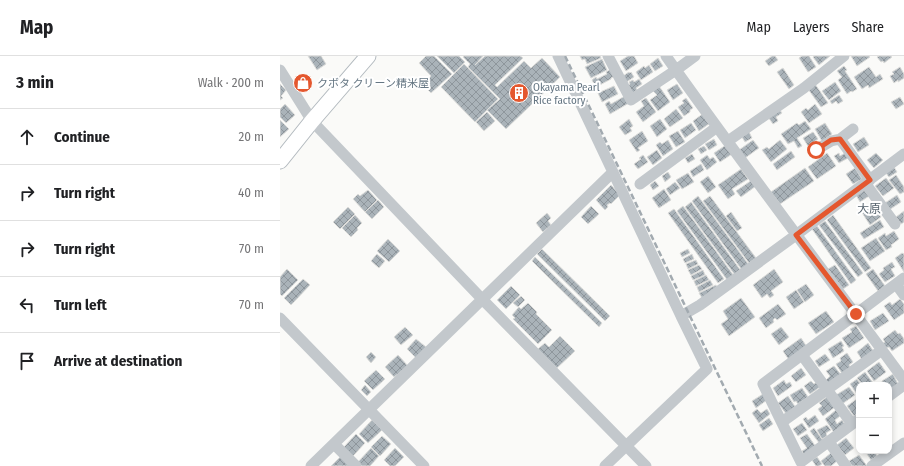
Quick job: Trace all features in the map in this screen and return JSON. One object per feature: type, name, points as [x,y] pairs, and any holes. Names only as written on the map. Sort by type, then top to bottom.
[{"type":"main road","points":[[280,161],[368,56]]},
{"type":"street","points":[[558,56],[707,369],[605,466]]},
{"type":"street","points":[[608,56],[631,100],[695,56]]},
{"type":"street","points":[[666,56],[904,380]]},
{"type":"street","points":[[728,141],[804,88],[841,57]]},
{"type":"street","points":[[280,70],[312,121],[482,299],[646,466]]},
{"type":"street","points":[[640,184],[717,127]]},
{"type":"street","points":[[816,150],[831,140],[840,139],[854,129]]},
{"type":"street","points":[[840,139],[895,224]]},
{"type":"street","points":[[681,316],[700,306],[904,154]]},
{"type":"street","points":[[311,466],[613,172]]},
{"type":"street","points":[[802,354],[827,389],[856,422],[800,464],[782,422],[763,384],[802,354],[900,281],[904,295]]},
{"type":"street","points":[[280,318],[424,466]]},
{"type":"street","points":[[782,422],[882,350]]},
{"type":"street","points":[[892,394],[904,385]]},
{"type":"street","points":[[829,442],[846,466]]},
{"type":"street","points":[[872,466],[904,443]]},
{"type":"street","points":[[334,444],[356,466]]},
{"type":"building","points":[[308,56],[321,56],[326,64],[317,70]]},
{"type":"building","points":[[426,56],[434,56],[452,74],[431,93],[423,85],[431,76],[419,63]]},
{"type":"building","points":[[437,56],[459,56],[465,62],[454,73]]},
{"type":"building","name":"Okayama Pearl Rice factory","points":[[483,56],[475,65],[485,56],[520,56],[523,58],[495,85],[497,87],[524,61],[531,68],[542,58],[560,77],[506,129],[487,110],[500,99],[468,67],[470,64],[463,57]]},
{"type":"building","points":[[580,56],[600,56],[601,58],[587,64],[585,59],[582,60]]},
{"type":"building","points":[[628,56],[634,56],[638,63],[626,71],[620,61]]},
{"type":"building","points":[[772,56],[775,56],[778,60],[769,66],[765,61]]},
{"type":"building","points":[[802,56],[809,56],[816,67],[808,72],[799,58]]},
{"type":"building","points":[[830,56],[819,65],[813,57]]},
{"type":"building","points":[[851,56],[869,56],[870,57],[857,66]]},
{"type":"building","points":[[877,57],[892,57],[884,63]]},
{"type":"building","points":[[658,58],[663,66],[655,71],[650,64]]},
{"type":"building","points":[[602,59],[607,70],[591,78],[585,67]]},
{"type":"building","points":[[464,64],[498,99],[475,122],[441,87]]},
{"type":"building","points":[[649,65],[653,72],[641,80],[636,72],[644,66],[645,68]]},
{"type":"building","points":[[844,66],[847,70],[845,71],[857,89],[847,94],[838,80],[842,77],[837,71]]},
{"type":"building","points":[[869,67],[876,77],[880,74],[883,79],[869,88],[868,85],[862,89],[854,77]]},
{"type":"building","points":[[900,67],[904,74],[904,78],[894,83],[890,76],[894,74],[892,72]]},
{"type":"building","points":[[613,68],[617,75],[596,87],[592,80],[596,77],[597,79],[607,74],[606,72]]},
{"type":"building","points":[[783,68],[794,85],[789,89],[777,72]]},
{"type":"building","points":[[631,72],[634,77],[625,83],[623,76]]},
{"type":"building","points":[[639,79],[642,84],[636,88],[637,90],[633,93],[628,86],[630,84],[629,82],[633,80],[634,82]]},
{"type":"building","points":[[835,82],[841,91],[829,100],[822,91]]},
{"type":"building","points":[[280,84],[286,90],[281,96],[283,98],[280,100]]},
{"type":"building","points":[[677,84],[683,93],[673,100],[667,90]]},
{"type":"building","points":[[815,84],[828,103],[821,107],[808,89]]},
{"type":"building","points":[[614,86],[618,94],[602,102],[598,93]]},
{"type":"building","points":[[659,86],[670,102],[658,111],[650,100],[657,95],[653,91]]},
{"type":"building","points":[[839,95],[843,101],[838,104],[836,101],[832,104],[830,101]]},
{"type":"building","points":[[625,96],[629,103],[610,114],[605,104],[609,101],[611,104]]},
{"type":"building","points":[[900,97],[904,104],[896,109],[891,102]]},
{"type":"building","points":[[646,98],[656,112],[643,122],[636,112],[644,106],[641,101]]},
{"type":"building","points":[[686,98],[693,108],[684,116],[678,107],[684,103],[682,101]]},
{"type":"building","points":[[285,104],[295,115],[286,123],[280,117],[280,109]]},
{"type":"building","points":[[815,104],[822,114],[809,123],[801,112],[806,108],[808,110]]},
{"type":"building","points":[[676,109],[683,118],[670,127],[664,119]]},
{"type":"building","points":[[779,109],[782,113],[776,117],[778,121],[773,124],[768,117]]},
{"type":"building","points":[[487,112],[495,121],[484,131],[476,122]]},
{"type":"building","points":[[704,113],[710,123],[699,131],[693,121]]},
{"type":"building","points":[[629,119],[633,126],[630,128],[632,131],[625,135],[619,127]]},
{"type":"building","points":[[660,119],[667,129],[657,137],[650,126]]},
{"type":"building","points":[[280,120],[289,129],[280,137]]},
{"type":"building","points":[[805,121],[811,129],[797,138],[802,146],[798,148],[794,141],[788,144],[781,134],[797,123],[799,125]]},
{"type":"building","points":[[691,123],[696,130],[685,138],[680,130]]},
{"type":"building","points":[[825,123],[832,134],[822,141],[815,129]]},
{"type":"building","points":[[642,131],[648,141],[638,148],[640,150],[637,152],[629,140]]},
{"type":"building","points":[[678,131],[685,142],[676,147],[669,136]]},
{"type":"building","points":[[749,132],[752,138],[745,142],[742,137]]},
{"type":"building","points":[[813,132],[818,139],[808,146],[803,138]]},
{"type":"building","points":[[864,137],[869,145],[858,152],[853,144]]},
{"type":"building","points":[[714,139],[717,145],[709,150],[705,144]]},
{"type":"building","points":[[668,140],[673,149],[663,156],[656,145],[660,142],[662,144]]},
{"type":"building","points":[[753,140],[759,148],[745,158],[739,150]]},
{"type":"building","points":[[780,140],[787,149],[771,162],[762,150],[767,147],[769,149]]},
{"type":"building","points":[[726,145],[732,154],[720,162],[714,153]]},
{"type":"building","points":[[704,146],[707,150],[701,154],[698,149]]},
{"type":"building","points":[[657,150],[662,158],[653,165],[647,157]]},
{"type":"building","points":[[791,151],[795,157],[777,170],[773,164]]},
{"type":"building","points":[[827,153],[836,166],[817,179],[808,167]]},
{"type":"building","points":[[839,153],[840,156],[845,153],[848,158],[839,163],[834,156]]},
{"type":"building","points":[[876,153],[883,160],[874,168],[867,160]]},
{"type":"building","points":[[692,154],[695,159],[688,163],[685,158]]},
{"type":"building","points":[[643,155],[648,162],[638,169],[634,164],[641,159],[639,158]]},
{"type":"building","points":[[707,155],[710,159],[713,157],[717,162],[707,170],[700,160]]},
{"type":"building","points":[[701,164],[704,170],[693,177],[690,171]]},
{"type":"building","points":[[894,167],[897,172],[889,177],[886,173]]},
{"type":"building","points":[[805,168],[814,181],[780,204],[771,192]]},
{"type":"building","points":[[855,168],[862,179],[853,184],[846,174]]},
{"type":"building","points":[[741,169],[748,179],[732,189],[735,194],[728,199],[718,185]]},
{"type":"building","points":[[668,172],[671,177],[665,182],[662,176]]},
{"type":"building","points":[[688,173],[694,182],[682,189],[676,180]]},
{"type":"building","points":[[896,175],[904,187],[904,192],[900,194],[889,180]]},
{"type":"building","points":[[708,176],[716,187],[708,193],[700,182]]},
{"type":"building","points":[[886,178],[894,188],[883,196],[875,186]]},
{"type":"building","points":[[752,180],[756,186],[741,197],[736,191]]},
{"type":"building","points":[[655,181],[659,186],[653,190],[650,185]]},
{"type":"building","points":[[675,182],[680,188],[670,195],[666,189]]},
{"type":"building","points":[[611,185],[620,195],[611,204],[610,203],[607,205],[608,207],[605,210],[596,200]]},
{"type":"building","points":[[664,189],[671,200],[659,208],[652,198]]},
{"type":"building","points":[[368,190],[377,200],[365,212],[353,199],[358,194],[360,196]]},
{"type":"building","points":[[865,190],[869,196],[860,202],[856,195]]},
{"type":"building","points":[[897,195],[901,202],[889,210],[885,203]]},
{"type":"building","points":[[698,196],[749,265],[742,270],[692,201]]},
{"type":"building","points":[[710,196],[756,258],[749,263],[703,201]]},
{"type":"building","points":[[378,200],[384,207],[372,219],[365,212]]},
{"type":"building","points":[[691,202],[741,271],[735,275],[685,207]]},
{"type":"building","points":[[872,204],[881,217],[870,225],[861,211]]},
{"type":"building","points":[[591,206],[599,214],[588,224],[581,217]]},
{"type":"building","points":[[683,206],[734,276],[728,281],[677,211]]},
{"type":"building","points":[[348,207],[355,214],[340,229],[333,222]]},
{"type":"building","points":[[674,209],[724,279],[718,283],[668,213]]},
{"type":"building","points":[[904,211],[904,222],[901,224],[896,217]]},
{"type":"building","points":[[731,212],[742,228],[737,231],[726,216]]},
{"type":"building","points":[[547,213],[551,218],[548,221],[551,225],[543,232],[536,223]]},
{"type":"building","points":[[355,215],[362,223],[351,237],[342,228]]},
{"type":"building","points":[[833,215],[871,268],[865,272],[827,220]]},
{"type":"building","points":[[880,220],[884,227],[864,239],[860,233]]},
{"type":"building","points":[[825,221],[863,273],[858,277],[819,225]]},
{"type":"building","points":[[817,226],[856,280],[851,284],[812,229]]},
{"type":"building","points":[[894,231],[899,239],[891,245],[892,247],[886,250],[878,238],[885,233],[886,236]]},
{"type":"building","points":[[876,238],[885,251],[870,261],[861,248]]},
{"type":"building","points":[[388,239],[400,251],[389,262],[377,251]]},
{"type":"building","points":[[542,249],[610,316],[605,321],[537,254]]},
{"type":"building","points":[[688,249],[690,253],[682,257],[680,253]]},
{"type":"building","points":[[902,253],[904,254],[904,272],[895,258]]},
{"type":"building","points":[[377,254],[385,261],[379,268],[371,261]]},
{"type":"building","points":[[692,254],[694,259],[685,263],[683,259]]},
{"type":"building","points":[[535,257],[602,323],[599,327],[532,261]]},
{"type":"building","points":[[696,260],[698,264],[688,269],[686,264]]},
{"type":"building","points":[[892,262],[895,267],[891,269],[895,276],[885,282],[879,274],[884,270],[883,268]]},
{"type":"building","points":[[699,265],[702,269],[691,275],[688,270]]},
{"type":"building","points":[[835,265],[849,285],[843,289],[828,269]]},
{"type":"building","points":[[287,269],[298,280],[282,296],[280,294],[280,277]]},
{"type":"building","points":[[774,269],[783,282],[771,291],[774,295],[770,298],[767,294],[762,298],[753,285]]},
{"type":"building","points":[[873,269],[885,286],[878,291],[866,274]]},
{"type":"building","points":[[703,270],[705,275],[693,280],[691,276]]},
{"type":"building","points":[[706,275],[709,280],[696,286],[694,281]]},
{"type":"building","points":[[303,279],[310,285],[291,305],[284,298]]},
{"type":"building","points":[[710,280],[713,285],[699,292],[697,287]]},
{"type":"building","points":[[806,284],[814,295],[805,302],[797,290]]},
{"type":"building","points":[[716,285],[718,290],[702,298],[699,293]]},
{"type":"building","points":[[511,286],[520,295],[506,309],[497,300]]},
{"type":"building","points":[[796,290],[804,302],[794,309],[786,297]]},
{"type":"building","points":[[521,296],[525,300],[518,307],[513,303]]},
{"type":"building","points":[[741,298],[755,317],[729,336],[721,324],[728,319],[723,311]]},
{"type":"building","points":[[900,299],[904,304],[904,313],[894,320],[884,306],[890,302],[892,305]]},
{"type":"building","points":[[528,303],[537,312],[536,314],[552,330],[538,344],[513,319],[515,318],[512,315],[519,307],[521,309]]},
{"type":"building","points":[[778,304],[786,314],[777,320],[775,318],[773,320],[774,322],[766,328],[759,318]]},
{"type":"building","points":[[826,311],[834,322],[816,334],[808,323]]},
{"type":"building","points":[[883,313],[889,321],[875,330],[870,321]]},
{"type":"building","points":[[856,326],[864,338],[849,348],[842,338],[852,332],[850,329]]},
{"type":"building","points":[[405,327],[413,335],[401,345],[394,337]]},
{"type":"building","points":[[781,327],[789,337],[779,345],[771,334]]},
{"type":"building","points":[[895,330],[898,334],[900,333],[904,339],[904,343],[892,351],[889,347],[886,348],[883,343],[885,342],[883,339]]},
{"type":"building","points":[[560,336],[575,351],[557,368],[538,349],[545,343],[549,347]]},
{"type":"building","points":[[801,338],[807,347],[789,360],[783,351]]},
{"type":"building","points":[[416,339],[426,347],[416,358],[407,349]]},
{"type":"building","points":[[841,341],[844,346],[842,347],[844,351],[833,358],[828,349]]},
{"type":"building","points":[[868,343],[874,352],[863,361],[857,352]]},
{"type":"building","points":[[371,352],[376,357],[371,363],[366,357]]},
{"type":"building","points":[[847,353],[853,362],[849,365],[851,369],[843,375],[836,364],[841,361],[840,358]]},
{"type":"building","points":[[825,354],[830,360],[819,367],[815,361]]},
{"type":"building","points":[[398,355],[408,366],[394,377],[385,367]]},
{"type":"building","points":[[879,362],[886,372],[874,381],[867,371]]},
{"type":"building","points":[[834,366],[842,376],[829,385],[826,380],[830,376],[826,371]]},
{"type":"building","points":[[801,368],[806,375],[796,382],[791,376]]},
{"type":"building","points":[[376,370],[385,379],[373,390],[364,381]]},
{"type":"building","points":[[865,372],[872,382],[860,382],[857,378]]},
{"type":"building","points":[[893,374],[899,386],[892,390],[892,382],[882,381]]},
{"type":"building","points":[[857,379],[859,382],[856,382],[856,393],[850,384]]},
{"type":"building","points":[[784,380],[786,384],[790,382],[792,386],[778,396],[773,388]]},
{"type":"building","points":[[811,381],[814,384],[817,382],[820,387],[810,394],[804,386]]},
{"type":"building","points":[[365,385],[371,392],[367,396],[361,390]]},
{"type":"building","points":[[849,387],[855,395],[842,404],[836,395]]},
{"type":"building","points":[[802,388],[808,397],[798,404],[796,401],[794,402],[790,395]]},
{"type":"building","points":[[763,394],[767,400],[756,408],[752,401]]},
{"type":"building","points":[[788,396],[796,408],[787,415],[778,403]]},
{"type":"building","points":[[827,397],[835,407],[823,416],[818,409],[822,406],[819,403]]},
{"type":"building","points":[[856,400],[856,414],[854,416],[847,406]]},
{"type":"building","points":[[757,409],[761,413],[767,409],[770,414],[759,423],[752,413]]},
{"type":"building","points":[[836,410],[840,416],[835,420],[837,424],[842,420],[846,426],[835,434],[825,419]]},
{"type":"building","points":[[815,415],[819,421],[809,428],[803,419],[806,417],[808,420]]},
{"type":"building","points":[[769,418],[773,424],[763,431],[759,425]]},
{"type":"building","points":[[372,420],[382,430],[368,443],[359,434]]},
{"type":"building","points":[[802,423],[807,430],[798,436],[793,429]]},
{"type":"building","points":[[827,425],[831,430],[826,433],[827,436],[822,439],[817,430]]},
{"type":"building","points":[[814,428],[824,442],[820,444],[810,431]]},
{"type":"building","points":[[356,434],[365,443],[352,457],[343,448]]},
{"type":"building","points":[[807,434],[816,447],[804,455],[802,451],[807,448],[800,438]]},
{"type":"building","points":[[382,436],[391,444],[380,456],[371,447]]},
{"type":"building","points":[[846,438],[854,448],[845,455],[837,445]]},
{"type":"building","points":[[371,448],[379,456],[370,466],[362,466],[358,462]]},
{"type":"building","points":[[395,448],[404,457],[395,466],[390,466],[384,460]]},
{"type":"building","points":[[831,453],[837,461],[831,466],[825,466],[821,461]]},
{"type":"building","points":[[867,454],[876,454],[877,456],[871,460]]},
{"type":"building","points":[[859,455],[867,466],[852,466],[849,461]]},
{"type":"building","points":[[341,456],[350,466],[331,466]]},
{"type":"building","points":[[817,457],[822,464],[819,466],[816,466],[812,460]]},
{"type":"railway","points":[[565,56],[762,466]]},
{"type":"place","name":"クボタ クリーン精米屋","points":[[303,83]]},
{"type":"place","name":"Okayama Pearl Rice factory","points":[[519,93]]},
{"type":"district","name":"大原","points":[[869,209]]},
{"type":"route","points":[[816,150],[831,140],[840,139],[870,180],[796,235],[856,314]]}]
